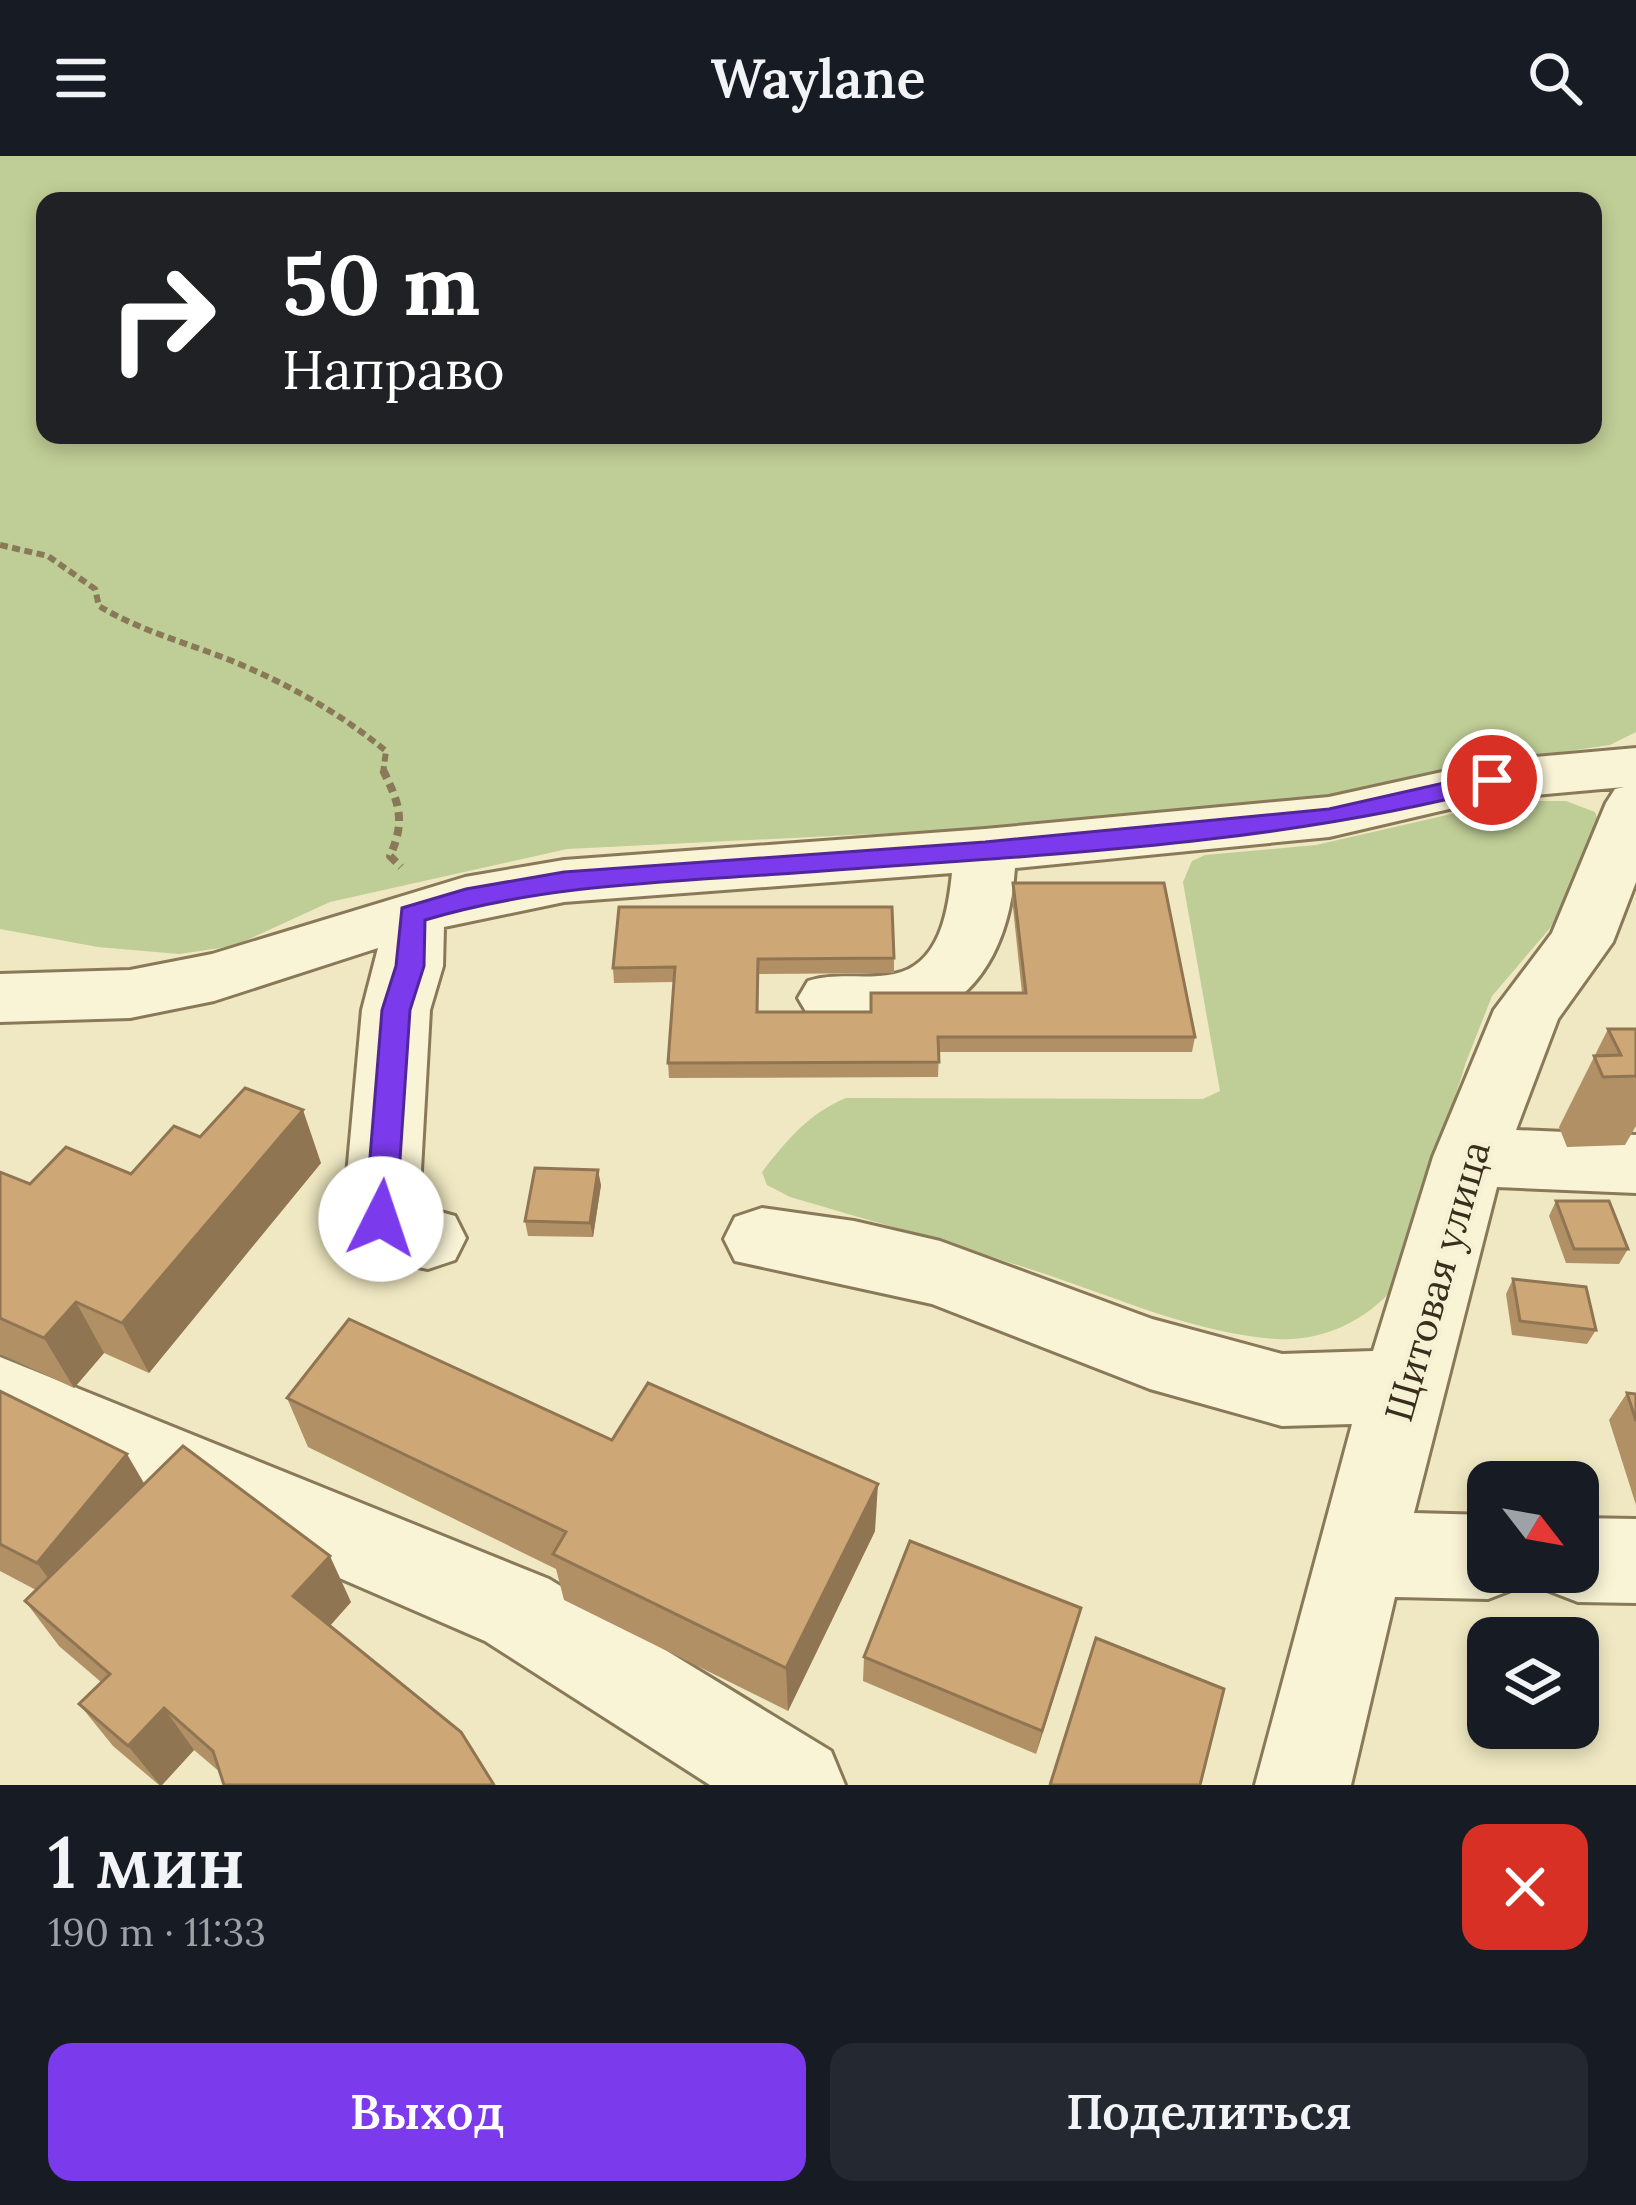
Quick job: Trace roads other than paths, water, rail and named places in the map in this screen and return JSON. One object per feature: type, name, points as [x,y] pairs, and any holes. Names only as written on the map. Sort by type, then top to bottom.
[{"type":"street","points":[[0,998],[130,994],[172,986],[466,898],[564,881],[985,850],[1329,817],[1492,780],[1636,767]]},
{"type":"street","name":"Щитовая улица","points":[[1304,1785],[1403,1386],[1468,1157],[1528,1010],[1581,942],[1636,803]]},
{"type":"street","points":[[832,998],[905,997],[935,983],[971,947],[982,898],[985,850]]},
{"type":"street","points":[[412,914],[410,966],[396,1010],[381,1219],[391,1234],[428,1238]]},
{"type":"street","points":[[1468,1157],[1636,1164]]},
{"type":"street","points":[[762,1239],[854,1253],[940,1274],[1150,1354],[1282,1390],[1403,1386]]},
{"type":"street","points":[[0,1394],[517,1610],[797,1785]]},
{"type":"street","points":[[1364,1554],[1467,1556]]},
{"type":"street","points":[[1599,1560],[1636,1561]]}]
